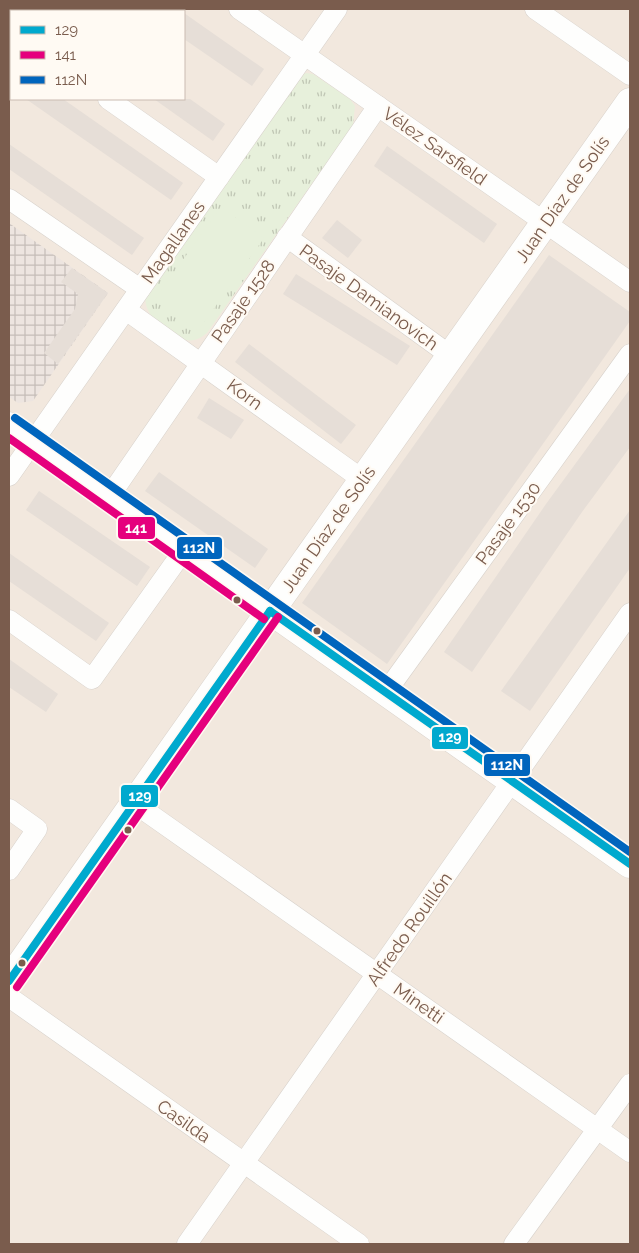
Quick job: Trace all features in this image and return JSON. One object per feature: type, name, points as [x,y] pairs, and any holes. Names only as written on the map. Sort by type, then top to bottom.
[{"type":"main road","name":"Juan Díaz de Solís","points":[[9,980],[630,102]]},
{"type":"main road","points":[[9,426],[630,864]]},
{"type":"street","name":"Vélez Sarsfield","points":[[239,9],[630,282]]},
{"type":"street","name":"Magallanes","points":[[9,476],[337,9]]},
{"type":"street","points":[[535,9],[630,76]]},
{"type":"street","points":[[109,100],[219,177]]},
{"type":"street","name":"Pasaje 1528","points":[[109,497],[378,106]]},
{"type":"street","points":[[9,199],[140,289]]},
{"type":"street","name":"Pasaje Damianovich","points":[[287,237],[452,356]]},
{"type":"street","name":"Korn","points":[[126,310],[364,480]]},
{"type":"street","name":"Pasaje 1530","points":[[386,692],[630,354]]},
{"type":"street","points":[[9,620],[92,679],[184,550]]},
{"type":"street","name":"Alfredo Rouillón","points":[[187,1244],[630,613]]},
{"type":"street","name":"Minetti","points":[[134,803],[630,1152]]},
{"type":"street","points":[[9,809],[37,829],[9,870]]},
{"type":"street","name":"Casilda","points":[[9,997],[359,1244]]},
{"type":"street","points":[[514,1244],[630,1084]]},
{"type":"shaded area","points":[[9,9],[630,9],[630,1244],[9,1244]]},
{"type":"shaded area","points":[[9,223],[108,293],[33,401],[18,403],[9,397]]},
{"type":"green space","points":[[306,73],[313,74],[350,99],[355,106],[353,125],[207,333],[192,340],[183,339],[173,334],[151,316],[145,301],[145,295],[301,76]]},
{"type":"green space","points":[[221,207],[264,238],[198,331],[154,300]]},
{"type":"building","points":[[185,14],[264,69],[252,86],[185,40]]},
{"type":"building","points":[[190,99],[225,124],[213,141],[155,100]]},
{"type":"building","points":[[27,100],[64,100],[183,183],[171,200]]},
{"type":"building","points":[[9,144],[144,238],[132,255],[9,169]]},
{"type":"building","points":[[387,146],[497,224],[484,243],[374,166]]},
{"type":"building","points":[[337,220],[362,240],[348,258],[322,238]]},
{"type":"building","points":[[549,255],[630,312],[630,321],[387,664],[302,603]]},
{"type":"building","points":[[72,268],[108,293],[58,364],[44,353],[75,309],[78,294],[61,282]]},
{"type":"building","points":[[296,274],[410,346],[397,365],[283,294]]},
{"type":"building","points":[[249,344],[356,425],[341,444],[235,362]]},
{"type":"building","points":[[630,389],[630,447],[582,512],[472,672],[444,652],[546,504]]},
{"type":"building","points":[[209,398],[244,420],[231,439],[197,418]]},
{"type":"building","points":[[159,472],[268,549],[255,568],[145,491]]},
{"type":"building","points":[[39,491],[150,567],[137,586],[26,510]]},
{"type":"building","points":[[630,510],[630,568],[530,711],[501,691]]},
{"type":"building","points":[[9,553],[109,623],[96,641],[9,581]]},
{"type":"building","points":[[9,659],[58,694],[46,712],[9,687]]},
{"type":"transit line","name":"112N","points":[[15,418],[630,852]]},
{"type":"transit line","name":"141","points":[[9,438],[264,619]]},
{"type":"transit line","name":"129","points":[[270,611],[630,864]]},
{"type":"transit line","name":"129","points":[[9,981],[270,611]]},
{"type":"transit line","name":"141","points":[[17,987],[278,617]]}]
